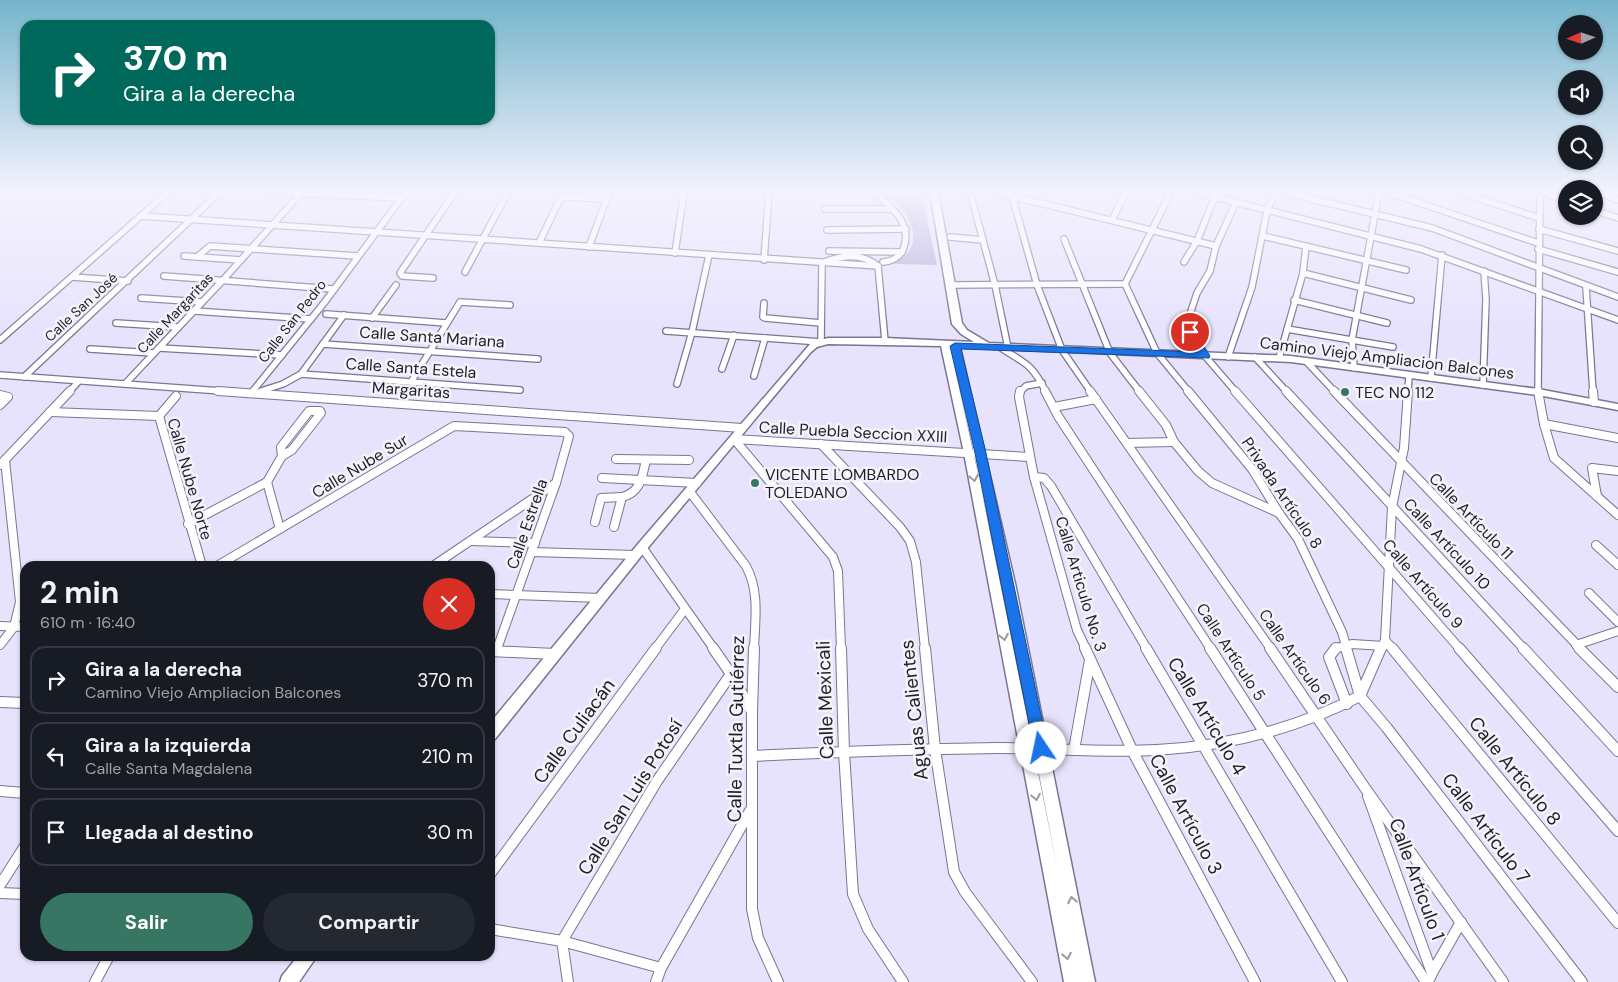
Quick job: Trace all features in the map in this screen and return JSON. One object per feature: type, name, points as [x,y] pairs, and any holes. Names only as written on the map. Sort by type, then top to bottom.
[{"type":"main road","points":[[942,238],[955,315],[960,328],[989,347]]},
{"type":"main road","points":[[495,727],[639,551],[808,350],[821,342]]},
{"type":"main road","name":"Camino Viejo Ampliacion Balcones","points":[[821,342],[885,342],[1110,353],[1279,358],[1538,392],[1618,407]]},
{"type":"main road","points":[[950,345],[975,453],[1034,748],[1087,982]]},
{"type":"main road","points":[[1034,748],[1072,982]]},
{"type":"main road","points":[[288,982],[305,961]]},
{"type":"street","points":[[0,340],[116,238]]},
{"type":"street","name":"Calle San José","points":[[24,377],[174,238]]},
{"type":"street","name":"Calle Margaritas","points":[[126,384],[260,238]]},
{"type":"street","name":"Calle San Pedro","points":[[254,392],[312,319],[371,238]]},
{"type":"street","points":[[423,238],[400,275],[433,278]]},
{"type":"street","points":[[469,238],[822,263],[834,258],[847,256],[865,258],[880,264],[891,261],[901,254],[905,238]]},
{"type":"street","points":[[539,243],[541,238]]},
{"type":"street","points":[[589,247],[592,238]]},
{"type":"street","points":[[675,253],[677,238]]},
{"type":"street","points":[[764,260],[766,238]]},
{"type":"street","points":[[950,238],[983,240],[995,285],[1005,348]]},
{"type":"street","name":"Calle Artículo 6","points":[[1024,238],[1037,285],[1062,350],[1318,716],[1365,788],[1503,982]]},
{"type":"street","points":[[950,285],[1125,284],[1149,238]]},
{"type":"street","points":[[1183,238],[1216,246]]},
{"type":"street","points":[[1184,262],[1198,238]]},
{"type":"street","name":"Calle Artículo 9","points":[[1220,238],[1210,271],[1197,293],[1188,320],[1190,332],[1205,356],[1618,831]]},
{"type":"street","points":[[1228,356],[1252,287],[1263,238]]},
{"type":"street","points":[[1271,238],[1406,270]]},
{"type":"street","points":[[1354,368],[1352,340],[1370,238]]},
{"type":"street","points":[[1373,238],[1442,255],[1618,320]]},
{"type":"street","points":[[1458,238],[1538,266],[1586,287],[1618,298]]},
{"type":"street","points":[[1515,238],[1618,272]]},
{"type":"street","points":[[1538,238],[1538,392],[1544,424],[1554,458],[1618,515]]},
{"type":"street","points":[[1571,238],[1618,251]]},
{"type":"street","points":[[465,272],[483,239]]},
{"type":"street","points":[[1064,239],[1110,353],[1166,425],[1174,442],[1198,471],[1212,482],[1279,513]]},
{"type":"street","points":[[196,256],[210,246],[357,256]]},
{"type":"street","points":[[1279,358],[1303,273],[1306,246]]},
{"type":"street","points":[[828,251],[901,254]]},
{"type":"street","points":[[677,384],[692,332],[709,255]]},
{"type":"street","points":[[1431,378],[1442,255]]},
{"type":"street","points":[[184,256],[240,260]]},
{"type":"street","points":[[666,331],[821,342],[822,263]]},
{"type":"street","points":[[880,264],[885,342]]},
{"type":"street","points":[[1483,385],[1486,299],[1484,271]]},
{"type":"street","points":[[1303,273],[1411,300]]},
{"type":"street","points":[[164,276],[333,289]]},
{"type":"street","points":[[72,277],[128,281]]},
{"type":"street","name":"Privada Artículo 8","points":[[1125,284],[1157,354],[1252,469],[1306,553],[1346,644],[1360,696]]},
{"type":"street","points":[[372,318],[396,285]]},
{"type":"street","points":[[1586,287],[1594,402]]},
{"type":"street","points":[[141,298],[202,302]]},
{"type":"street","points":[[1294,300],[1387,322]]},
{"type":"street","points":[[411,382],[460,302],[510,304]]},
{"type":"street","points":[[764,303],[763,317],[765,318],[821,323]]},
{"type":"street","points":[[194,311],[312,319]]},
{"type":"street","points":[[326,314],[446,323]]},
{"type":"street","points":[[254,392],[283,384],[301,374],[344,315]]},
{"type":"street","points":[[116,323],[178,328]]},
{"type":"street","points":[[1286,329],[1394,347]]},
{"type":"street","points":[[722,369],[734,335]]},
{"type":"street","points":[[754,376],[765,338]]},
{"type":"street","name":"Calle Santa Mariana","points":[[323,344],[538,358]]},
{"type":"street","name":"Calle Artículo 5","points":[[1005,348],[1030,366],[1042,383],[1054,407],[1428,979]]},
{"type":"street","points":[[90,349],[282,355]]},
{"type":"street","name":"Calle Artículo 10","points":[[1255,357],[1618,751]]},
{"type":"street","name":"Calle Artículo 11","points":[[1306,361],[1400,462],[1618,687]]},
{"type":"street","name":"Calle Santa Estela","points":[[301,374],[520,390]]},
{"type":"street","name":"Margaritas","points":[[0,375],[742,428]]},
{"type":"street","points":[[752,756],[1034,748],[1133,752],[1205,745],[1266,732],[1318,716],[1347,704],[1360,696],[1385,643],[1392,507],[1404,448],[1408,375]]},
{"type":"street","points":[[20,571],[2,462],[78,382]]},
{"type":"street","points":[[1029,457],[1018,392],[1028,384],[1042,383]]},
{"type":"street","points":[[0,406],[4,396]]},
{"type":"street","points":[[160,416],[176,396]]},
{"type":"street","points":[[1054,407],[1096,400]]},
{"type":"street","points":[[188,524],[266,482],[282,456],[292,450],[321,413],[320,411],[312,410],[306,414],[281,447],[282,456]]},
{"type":"street","name":"Calle Nube Norte","points":[[50,412],[160,416],[184,500],[188,524],[200,561]]},
{"type":"street","points":[[1544,424],[1618,438]]},
{"type":"street","name":"Calle Nube Sur","points":[[226,561],[454,426],[568,433]]},
{"type":"street","name":"Calle Estrella","points":[[495,646],[516,596],[556,483],[569,436],[568,433]]},
{"type":"street","name":"Calle Puebla Seccion XXIII","points":[[734,439],[1029,457]]},
{"type":"street","name":"Calle Mexicali","points":[[734,439],[834,557],[838,570],[844,752],[853,894],[856,907],[903,982]]},
{"type":"street","points":[[1126,443],[1174,442]]},
{"type":"street","name":"Aguas Calientes","points":[[820,444],[900,527],[910,541],[916,562],[935,750],[954,872],[965,892],[1032,982]]},
{"type":"street","name":"Calle Articulo No. 3","points":[[1029,457],[1077,630],[1090,660],[1074,750]]},
{"type":"street","points":[[616,459],[689,460]]},
{"type":"street","points":[[595,522],[601,498],[622,497],[635,493],[642,480],[646,460]]},
{"type":"street","points":[[1597,497],[1592,468],[1618,471]]},
{"type":"street","name":"Calle Artículo 4","points":[[1034,477],[1044,478],[1051,486],[1205,745],[1342,982]]},
{"type":"street","points":[[602,478],[642,480],[694,487]]},
{"type":"street","points":[[266,482],[280,529]]},
{"type":"street","points":[[441,561],[556,483]]},
{"type":"street","name":"Calle Tuxtla Gutiérrez","points":[[694,487],[752,577],[756,591],[751,808],[754,929],[761,950],[778,982]]},
{"type":"street","points":[[614,527],[622,497]]},
{"type":"street","points":[[1606,504],[1618,506]]},
{"type":"street","points":[[471,541],[535,543]]},
{"type":"street","points":[[1596,545],[1618,565]]},
{"type":"street","points":[[532,552],[639,551],[685,608],[731,674],[752,712]]},
{"type":"street","points":[[1589,593],[1618,622]]},
{"type":"street","points":[[495,594],[601,598]]},
{"type":"street","points":[[0,644],[14,627],[20,602]]},
{"type":"street","name":"Calle Culiacán","points":[[495,867],[685,608]]},
{"type":"street","points":[[0,626],[20,627]]},
{"type":"street","points":[[1576,645],[1618,631]]},
{"type":"street","points":[[1347,704],[1329,657],[1330,651],[1334,647],[1346,644],[1385,643]]},
{"type":"street","name":"Calle Artículo 8","points":[[1385,643],[1618,923]]},
{"type":"street","points":[[495,651],[555,654]]},
{"type":"street","name":"Calle Artículo 3","points":[[1090,660],[1133,752],[1255,982]]},
{"type":"street","name":"Calle San Luis Potosí","points":[[562,941],[657,781],[731,674]]},
{"type":"street","name":"Calle Artículo 7","points":[[1360,696],[1388,728],[1582,982]]},
{"type":"street","points":[[0,702],[20,703]]},
{"type":"street","name":"Calle Artículo 1","points":[[1365,788],[1428,979]]},
{"type":"street","points":[[0,791],[20,793]]},
{"type":"street","points":[[656,982],[661,968],[751,808]]},
{"type":"street","points":[[0,885],[20,854]]},
{"type":"street","points":[[0,893],[20,894]]},
{"type":"street","points":[[1428,979],[1461,922]]},
{"type":"street","points":[[495,930],[562,941],[661,968]]},
{"type":"street","points":[[562,941],[568,982]]},
{"type":"street","points":[[95,982],[106,961]]},
{"type":"shaded area","points":[[931,238],[937,265],[893,264],[911,248],[913,239]]},
{"type":"place","name":"TEC N0 112","points":[[1345,392]]},
{"type":"place","name":"VICENTE LOMBARDO TOLEDANO","points":[[755,483]]},
{"type":"route","points":[[1041,748],[981,453],[955,346],[1205,356],[1190,332]]}]
